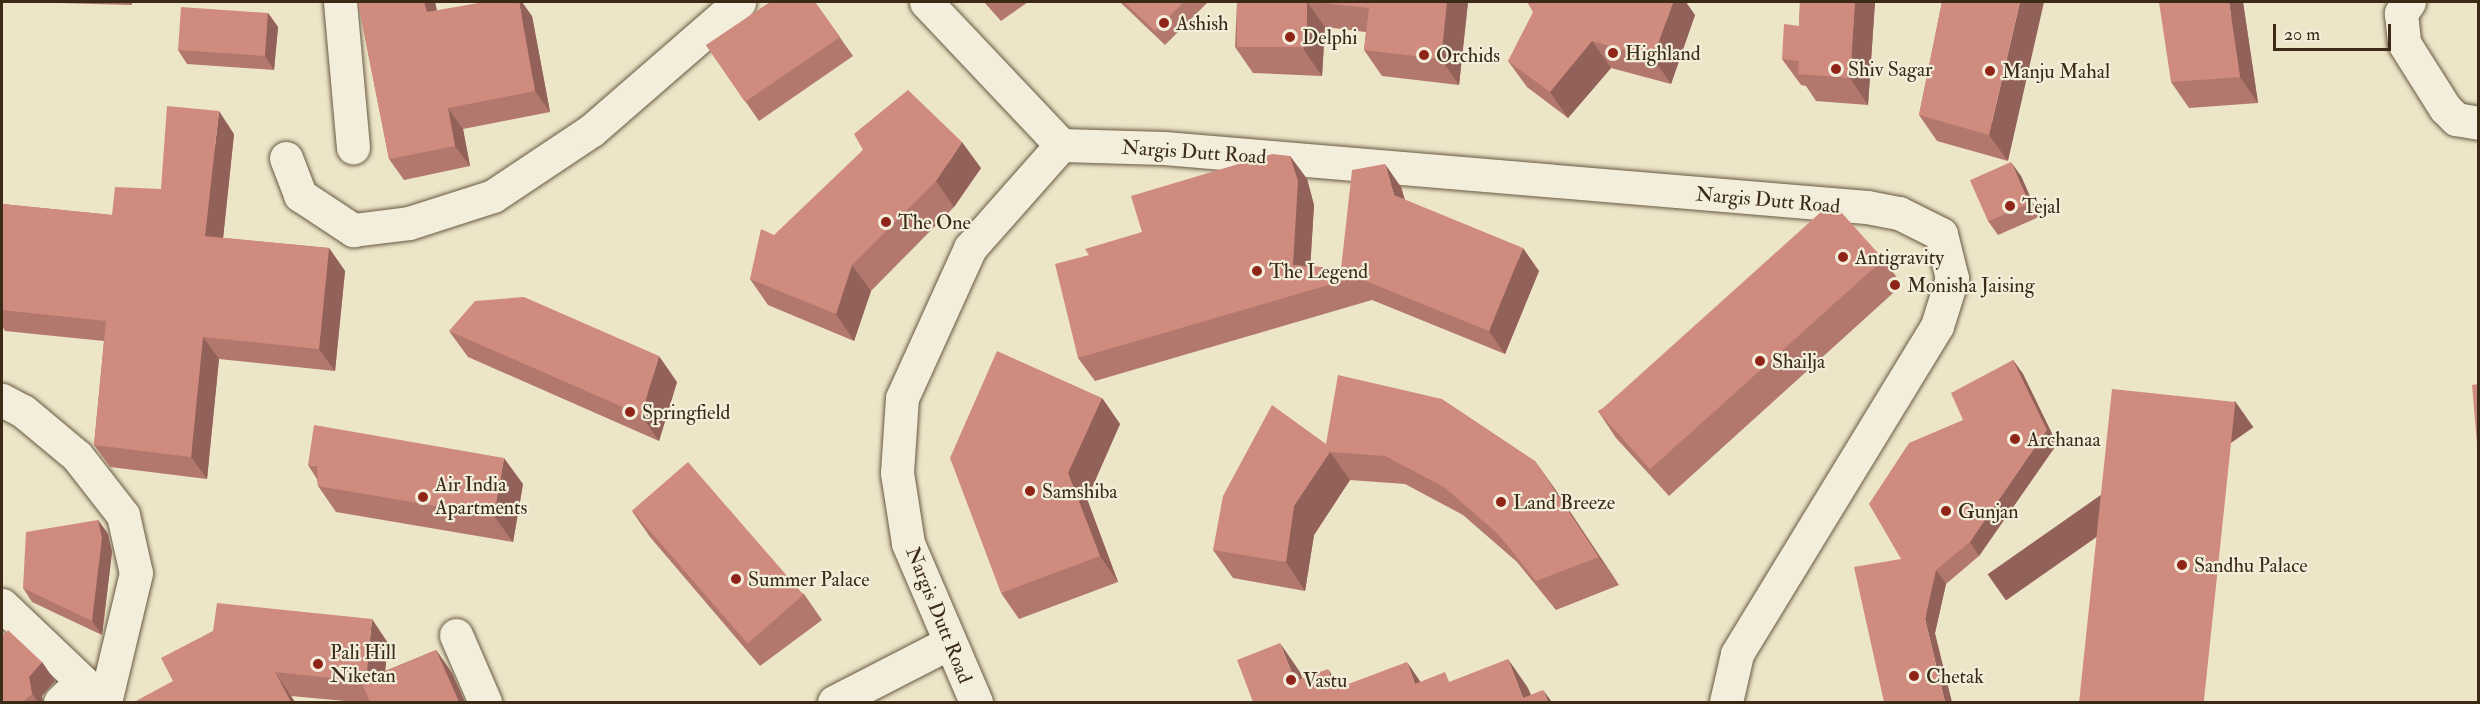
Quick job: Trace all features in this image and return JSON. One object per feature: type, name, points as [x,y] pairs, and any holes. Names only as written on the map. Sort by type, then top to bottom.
[{"type":"street","points":[[340,2],[353,147]]},
{"type":"street","points":[[286,158],[300,195],[353,230],[409,223],[493,196],[592,130],[739,2]]},
{"type":"street","points":[[926,2],[1061,145]]},
{"type":"street","points":[[2409,2],[2401,13],[2404,42],[2445,108],[2456,119],[2478,123]]},
{"type":"street","name":"Nargis Dutt Road","points":[[975,702],[908,543],[897,473],[902,398],[970,248],[1061,145],[1164,148],[1867,207],[1899,213],[1941,234],[1953,278],[1937,326],[1737,654],[1726,702]]},
{"type":"street","points":[[2,400],[23,411],[77,456],[123,515],[136,573],[88,697],[2,604]]},
{"type":"street","points":[[456,635],[485,702]]},
{"type":"street","points":[[834,702],[949,643]]},
{"type":"building","points":[[358,2],[424,2],[427,12],[484,2],[519,2],[535,91],[448,108],[455,146],[389,159]]},
{"type":"building","points":[[770,2],[815,2],[840,37],[745,102],[706,45]]},
{"type":"building","points":[[1124,2],[1184,2],[1155,31]]},
{"type":"building","points":[[1237,2],[1307,2],[1307,47],[1237,47]]},
{"type":"building","points":[[1312,2],[1447,2],[1441,59],[1364,50],[1369,8]]},
{"type":"building","points":[[1527,2],[1673,2],[1653,58],[1592,41],[1550,92],[1508,61],[1533,12]]},
{"type":"building","points":[[1800,2],[1855,2],[1850,78],[1798,74],[1799,61],[1782,59],[1784,24],[1799,26]]},
{"type":"building","points":[[1942,2],[2020,2],[1989,135],[1919,115]]},
{"type":"building","points":[[2159,2],[2229,2],[2240,77],[2171,82]]},
{"type":"building","points":[[181,7],[268,13],[265,56],[178,50]]},
{"type":"building","points":[[908,90],[962,142],[936,181],[852,265],[836,314],[750,279],[761,229],[774,235],[863,150],[854,134]]},
{"type":"building","points":[[167,106],[219,111],[205,236],[329,248],[319,349],[203,337],[191,457],[94,445],[106,321],[2,310],[2,204],[112,215],[115,187],[161,189]]},
{"type":"building","name":"The Legend","points":[[1272,154],[1290,156],[1298,181],[1293,265],[1341,269],[1352,170],[1385,164],[1394,195],[1523,248],[1489,331],[1356,277],[1078,358],[1055,264],[1089,255],[1085,249],[1142,232],[1131,196]]},
{"type":"building","points":[[2011,162],[2029,203],[1988,221],[1970,180]]},
{"type":"building","points":[[1832,202],[1884,259],[1650,469],[1599,412]]},
{"type":"building","name":"Springfield","points":[[524,297],[659,356],[641,415],[449,331],[475,301]]},
{"type":"building","name":"Samshiba","points":[[997,351],[1102,398],[1068,473],[1100,556],[1001,593],[950,458]]},
{"type":"building","points":[[2013,360],[2047,430],[1970,542],[1936,570],[1925,619],[1945,702],[1884,702],[1854,567],[1901,559],[1869,504],[1909,443],[1963,420],[1951,393]]},
{"type":"building","name":"Land Breeze","points":[[1338,375],[1442,399],[1535,461],[1599,557],[1536,581],[1498,534],[1444,487],[1385,456],[1330,452],[1294,506],[1286,562],[1213,550],[1223,496],[1272,405],[1326,444]]},
{"type":"building","points":[[2478,384],[2478,455],[2472,385]]},
{"type":"building","name":"Sandhu Palace","points":[[2112,389],[2235,402],[2204,702],[2079,701]]},
{"type":"building","points":[[314,425],[504,458],[494,516],[318,486],[317,466],[308,465]]},
{"type":"building","name":"Summer Palace","points":[[688,462],[803,595],[748,643],[632,511]]},
{"type":"building","points":[[98,520],[102,538],[92,621],[23,588],[26,532]]},
{"type":"building","points":[[217,603],[372,619],[366,680],[436,650],[459,702],[370,702],[361,681],[275,672],[291,702],[134,702],[173,681],[161,658],[213,631]]},
{"type":"building","points":[[8,630],[42,662],[29,677],[32,694],[23,702],[2,702],[2,636]]},
{"type":"building","points":[[1280,643],[1295,681],[1328,669],[1335,689],[1407,662],[1415,684],[1445,672],[1449,682],[1508,659],[1523,698],[1543,690],[1548,702],[1253,702],[1237,660]]},
{"type":"place","name":"Ashish","points":[[1164,23]]},
{"type":"place","name":"Delphi","points":[[1290,37]]},
{"type":"place","name":"Highland","points":[[1613,53]]},
{"type":"place","name":"Orchids","points":[[1424,55]]},
{"type":"place","name":"Shiv Sagar","points":[[1836,69]]},
{"type":"place","name":"Manju Mahal","points":[[1990,71]]},
{"type":"place","name":"Tejal","points":[[2010,206]]},
{"type":"place","name":"The One","points":[[886,222]]},
{"type":"place","name":"Antigravity","points":[[1843,257]]},
{"type":"place","name":"The Legend","points":[[1257,271]]},
{"type":"place","name":"Monisha Jaising","points":[[1895,285]]},
{"type":"place","name":"Shailja","points":[[1760,361]]},
{"type":"place","name":"Springfield","points":[[630,412]]},
{"type":"place","name":"Archanaa","points":[[2015,439]]},
{"type":"place","name":"Samshiba","points":[[1030,491]]},
{"type":"place","name":"Air India Apartments","points":[[423,497]]},
{"type":"place","name":"Land Breeze","points":[[1501,502]]},
{"type":"place","name":"Gunjan","points":[[1946,511]]},
{"type":"place","name":"Sandhu Palace","points":[[2182,565]]},
{"type":"place","name":"Summer Palace","points":[[736,579]]},
{"type":"place","name":"Pali Hill Niketan","points":[[318,664]]},
{"type":"place","name":"Chetak","points":[[1914,676]]},
{"type":"place","name":"Vastu","points":[[1291,680]]}]
